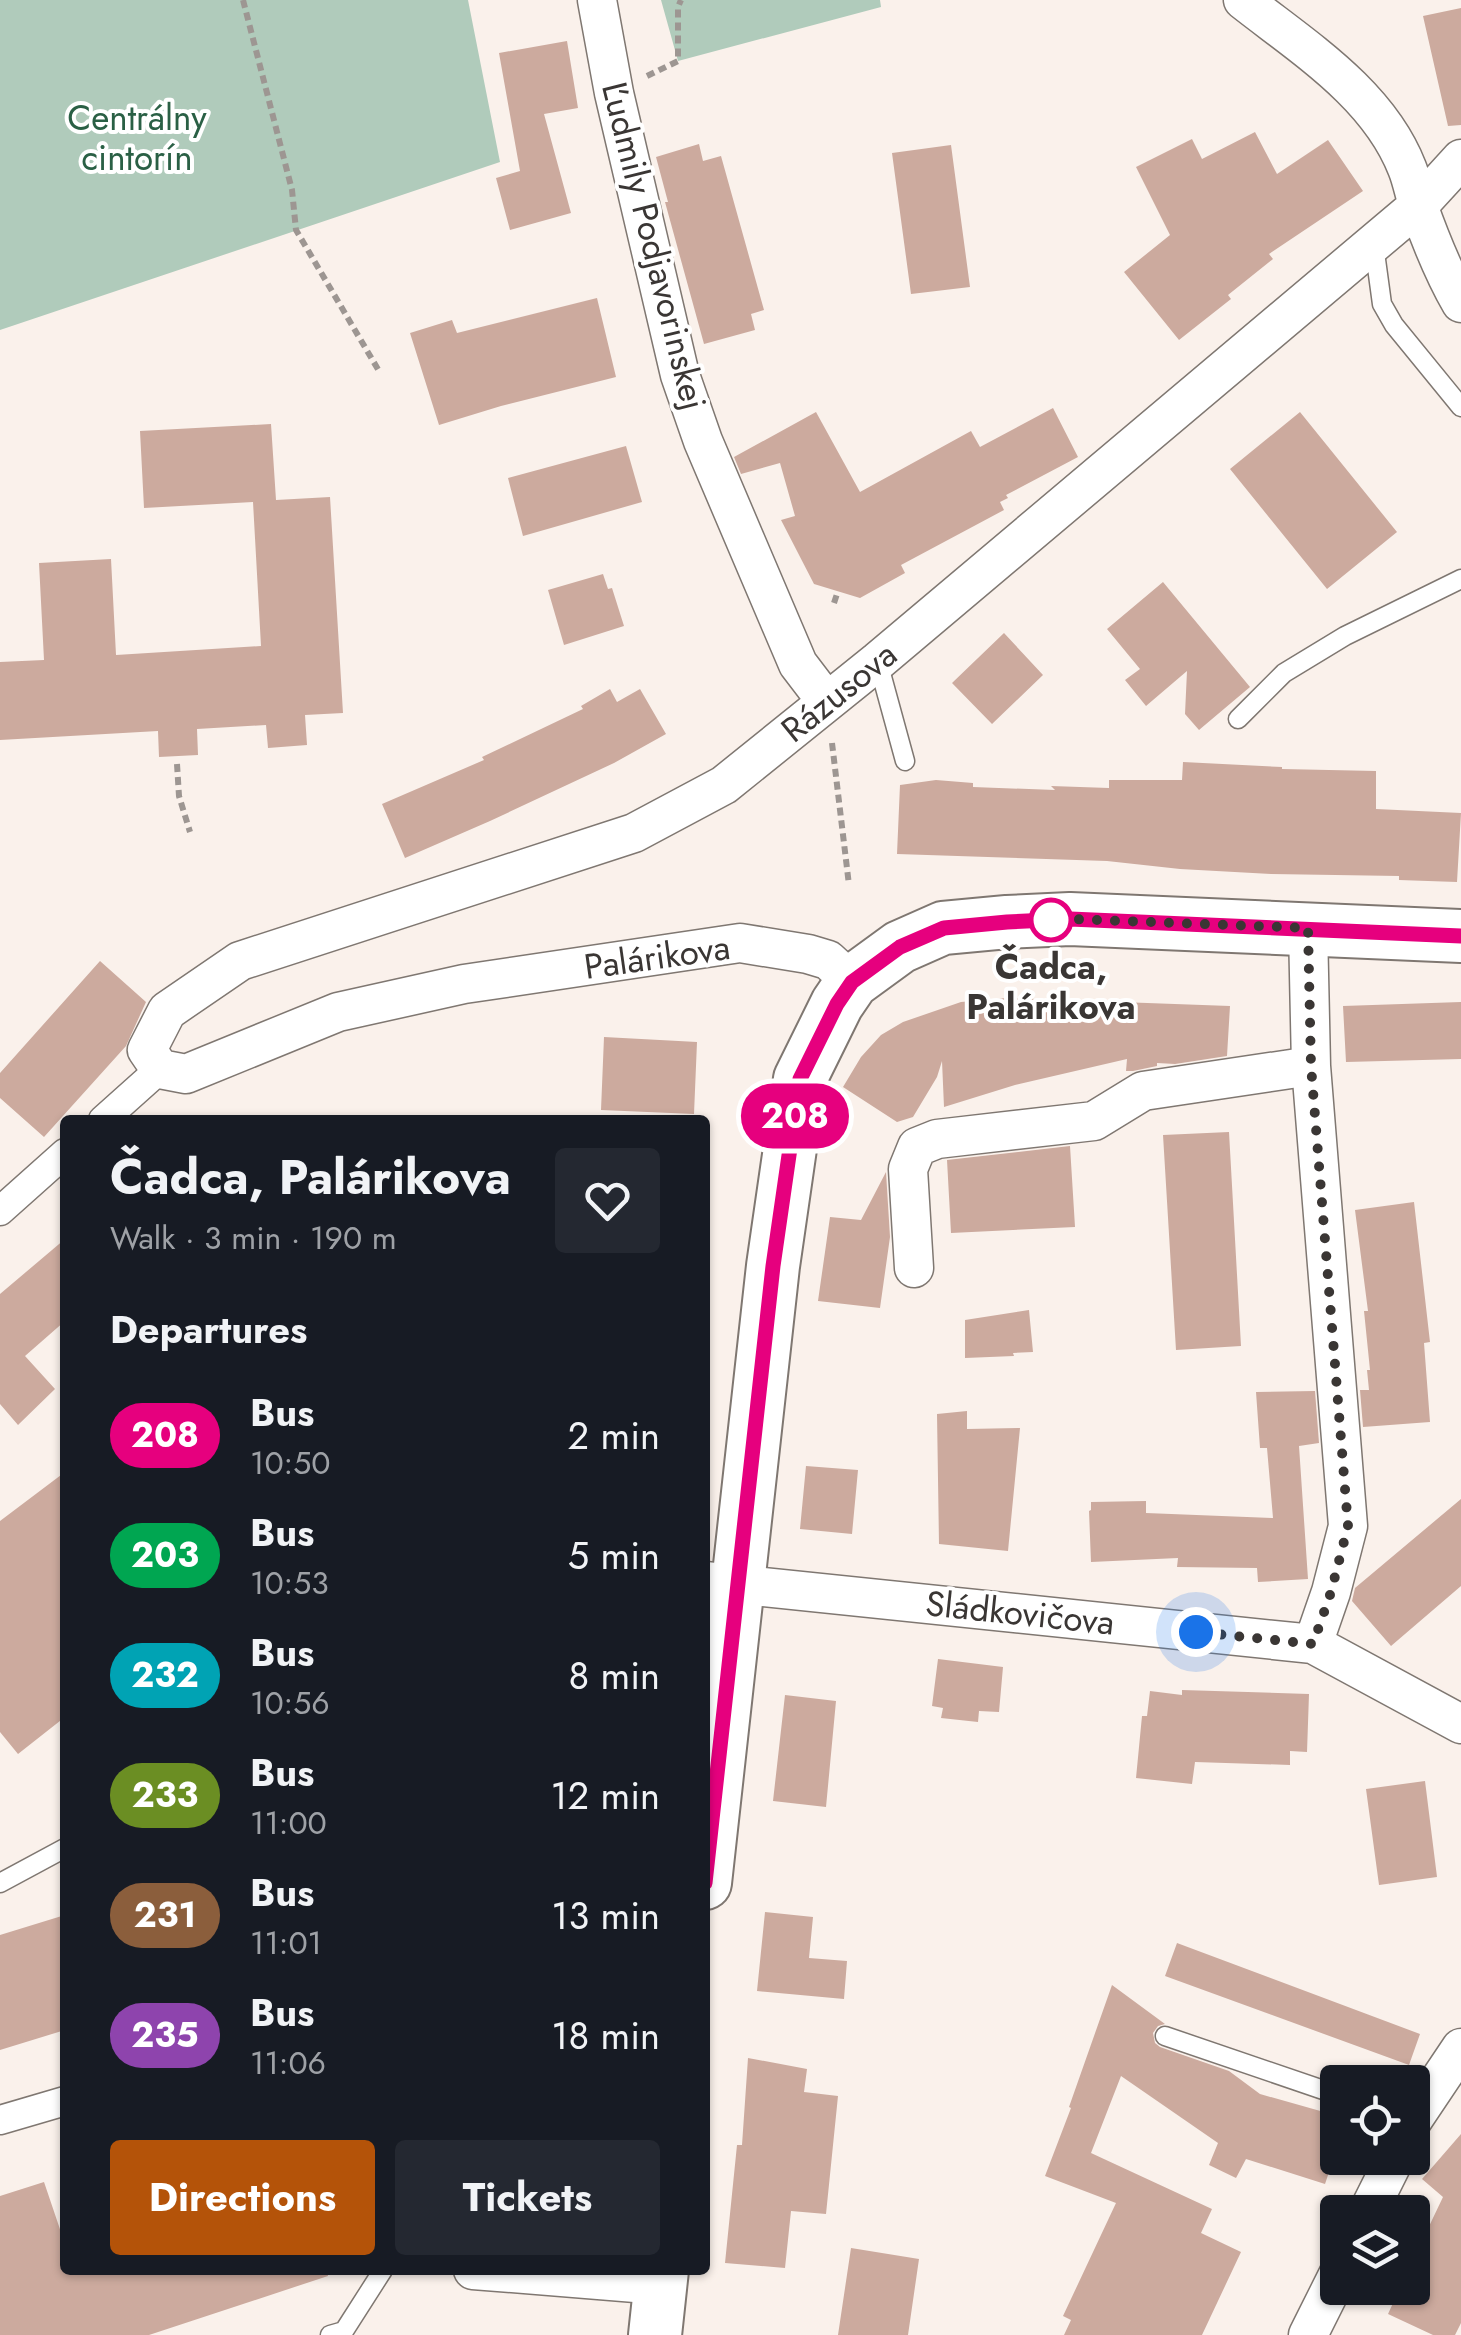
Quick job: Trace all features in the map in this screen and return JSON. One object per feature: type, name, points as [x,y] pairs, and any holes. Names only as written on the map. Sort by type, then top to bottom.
[{"type":"main road","points":[[710,1794],[722,1582],[800,1079],[852,982],[900,947],[944,928],[1007,922],[1070,919],[1461,936]]},
{"type":"street","name":"Ľudmily Podjavorinskej","points":[[598,0],[614,92],[680,375],[703,442],[798,664],[827,702]]},
{"type":"street","points":[[1243,0],[1371,106],[1407,167],[1443,271],[1461,303]]},
{"type":"street","name":"Rázusova","points":[[160,1070],[147,1050],[166,1012],[240,962],[634,833],[724,785],[878,661],[1418,206],[1461,159]]},
{"type":"street","points":[[1308,928],[1311,1066],[1348,1526],[1313,1644]]},
{"type":"street","name":"Palárikova","points":[[160,1070],[186,1074],[338,1012],[464,984],[740,944],[828,960],[852,982]]},
{"type":"street","points":[[914,1268],[908,1169],[916,1147],[936,1139],[1094,1121],[1144,1092],[1311,1066]]},
{"type":"street","points":[[109,1115],[160,1070]]},
{"type":"street","points":[[0,1211],[60,1158]]},
{"type":"street","name":"Sládkovičova","points":[[722,1582],[1313,1644],[1461,1724]]},
{"type":"street","points":[[1430,2095],[1461,2048]]},
{"type":"street","points":[[0,2120],[60,2102]]},
{"type":"street","points":[[509,2275],[659,2296]]},
{"type":"street","points":[[1308,2335],[1323,2305]]},
{"type":"lane","points":[[1374,242],[1382,304],[1394,325],[1461,407]]},
{"type":"lane","points":[[1238,718],[1284,672],[1346,636],[1461,579]]},
{"type":"lane","points":[[878,661],[904,761]]},
{"type":"lane","points":[[0,1884],[60,1851]]},
{"type":"lane","points":[[1165,2036],[1320,2089]]},
{"type":"lane","points":[[330,2335],[344,2331],[380,2275]]},
{"type":"path","points":[[242,0],[292,190],[296,230],[378,372]]},
{"type":"path","points":[[614,92],[678,61],[681,0]]},
{"type":"path","points":[[834,603],[838,591]]},
{"type":"path","points":[[827,702],[849,886]]},
{"type":"path","points":[[176,764],[179,796],[190,832]]},
{"type":"green space","name":"Centrálny cintorín","points":[[0,0],[468,0],[500,162],[0,330]]},
{"type":"green space","points":[[661,0],[880,0],[881,7],[678,61]]},
{"type":"building","points":[[1461,8],[1461,125],[1448,126],[1423,16]]},
{"type":"building","points":[[567,41],[578,108],[544,114],[571,213],[510,230],[496,178],[520,171],[499,53]]},
{"type":"building","points":[[1255,132],[1277,174],[1328,140],[1363,191],[1269,254],[1273,259],[1179,340],[1124,272],[1170,235],[1136,167],[1192,139],[1202,159]]},
{"type":"building","points":[[699,144],[703,161],[721,156],[764,310],[751,314],[755,330],[704,344],[656,157]]},
{"type":"building","points":[[951,145],[970,287],[911,294],[892,153]]},
{"type":"building","points":[[597,298],[616,377],[439,425],[410,333],[452,320],[457,333]]},
{"type":"building","points":[[1053,408],[1078,457],[1006,495],[1008,498],[1000,502],[1004,510],[901,565],[905,573],[860,598],[814,584],[781,520],[795,516],[780,463],[741,474],[734,457],[816,412],[860,492],[971,431],[980,447]]},
{"type":"building","points":[[1300,412],[1397,532],[1327,589],[1230,469]]},
{"type":"building","points":[[271,424],[276,500],[330,497],[343,713],[305,715],[307,745],[268,748],[266,725],[197,729],[198,755],[159,757],[158,731],[0,740],[0,662],[44,660],[39,563],[111,559],[116,655],[261,646],[253,502],[144,508],[140,431]]},
{"type":"building","points":[[626,446],[642,502],[523,536],[508,478]]},
{"type":"building","points":[[603,574],[608,589],[612,588],[624,626],[564,645],[548,590]]},
{"type":"building","points":[[1163,582],[1250,687],[1199,730],[1185,714],[1187,671],[1146,706],[1125,680],[1140,669],[1107,629]]},
{"type":"building","points":[[1004,633],[1043,675],[992,724],[952,683]]},
{"type":"building","points":[[610,689],[617,702],[640,689],[666,734],[614,763],[405,858],[382,804],[484,760],[482,757],[583,709],[581,706]]},
{"type":"building","points":[[1183,762],[1376,771],[1376,809],[1461,813],[1457,882],[1399,880],[1399,876],[1180,869],[1107,861],[897,854],[900,785],[936,780],[973,783],[973,787],[1109,788],[1109,780],[1182,780]]},
{"type":"building","points":[[100,961],[146,1002],[126,1046],[44,1137],[0,1098],[0,1073]]},
{"type":"building","points":[[1007,998],[1230,1006],[1227,1056],[1157,1063],[1133,1071],[1126,1071],[1127,1059],[1015,1085],[944,1107],[942,1061],[913,1117],[897,1122],[843,1087],[861,1057],[881,1035],[903,1022],[961,1002]]},
{"type":"building","points":[[1461,1002],[1461,1059],[1346,1062],[1343,1006]]},
{"type":"building","points":[[604,1037],[697,1042],[694,1114],[601,1110]]},
{"type":"building","points":[[1229,1132],[1241,1346],[1176,1350],[1163,1135]]},
{"type":"building","points":[[1070,1146],[1075,1227],[951,1233],[947,1160]]},
{"type":"building","points":[[886,1172],[890,1237],[880,1308],[818,1301],[830,1217],[861,1220]]},
{"type":"building","points":[[1414,1202],[1430,1342],[1424,1343],[1430,1422],[1363,1427],[1360,1390],[1369,1390],[1364,1311],[1368,1311],[1355,1210]]},
{"type":"building","points":[[60,1243],[60,1325],[25,1356],[55,1389],[18,1425],[0,1404],[0,1294]]},
{"type":"building","points":[[1029,1310],[1033,1352],[965,1358],[965,1320]]},
{"type":"building","points":[[1315,1391],[1319,1443],[1299,1446],[1308,1579],[1258,1582],[1257,1568],[1177,1567],[1178,1558],[1091,1562],[1091,1502],[1146,1501],[1146,1513],[1273,1518],[1267,1448],[1260,1448],[1256,1392]]},
{"type":"building","points":[[967,1411],[967,1429],[1020,1428],[1008,1551],[939,1544],[937,1414]]},
{"type":"building","points":[[806,1466],[858,1470],[852,1534],[800,1529]]},
{"type":"building","points":[[60,1476],[60,1721],[18,1754],[0,1732],[0,1521]]},
{"type":"building","points":[[1461,1499],[1461,1586],[1391,1646],[1352,1601],[1355,1588]]},
{"type":"building","points":[[938,1659],[1003,1667],[999,1712],[979,1711],[978,1722],[941,1718],[943,1708],[932,1706]]},
{"type":"building","points":[[1182,1690],[1309,1694],[1307,1752],[1290,1751],[1290,1765],[1195,1762],[1192,1784],[1136,1778],[1142,1716],[1147,1716],[1150,1691],[1182,1695]]},
{"type":"building","points":[[785,1695],[836,1701],[826,1807],[773,1801]]},
{"type":"building","points":[[1425,1781],[1437,1877],[1379,1885],[1366,1789]]},
{"type":"building","points":[[765,1912],[813,1917],[809,1958],[847,1961],[844,1999],[757,1991]]},
{"type":"building","points":[[60,1917],[60,2032],[0,2050],[0,1935]]},
{"type":"building","points":[[1177,1943],[1420,2034],[1409,2065],[1165,1976]]},
{"type":"building","points":[[1112,1985],[1165,2024],[1153,2033],[1160,2047],[1229,2071],[1260,2094],[1320,2111],[1320,2175],[1328,2175],[1325,2184],[1246,2159],[1236,2178],[1209,2165],[1218,2143],[1121,2076],[1091,2153],[1212,2209],[1201,2233],[1241,2252],[1202,2335],[1064,2335],[1071,2320],[1063,2316],[1116,2203],[1045,2176]]},
{"type":"building","points":[[748,2058],[807,2069],[804,2092],[838,2096],[826,2214],[791,2211],[785,2268],[725,2263],[737,2145],[742,2145]]},
{"type":"building","points":[[1461,2134],[1461,2323],[1455,2335],[1433,2335],[1388,2314],[1392,2305],[1430,2305],[1430,2224],[1443,2197],[1422,2179],[1430,2175],[1430,2170]]},
{"type":"building","points":[[44,2182],[60,2229],[60,2275],[328,2276],[149,2335],[0,2335],[0,2196]]},
{"type":"building","points":[[851,2248],[919,2259],[908,2335],[838,2335]]},
{"type":"bus line","name":"208","points":[[710,1838],[773,1266],[800,1079],[852,982],[900,947],[944,928],[1007,922],[1070,919],[1461,936]]},
{"type":"place","name":"Čadca, Palárikova","points":[[1051,920]]},
{"type":"route","points":[[1051,920],[1038,920],[1308,928],[1311,1066],[1348,1526],[1313,1644],[1196,1632]]}]
